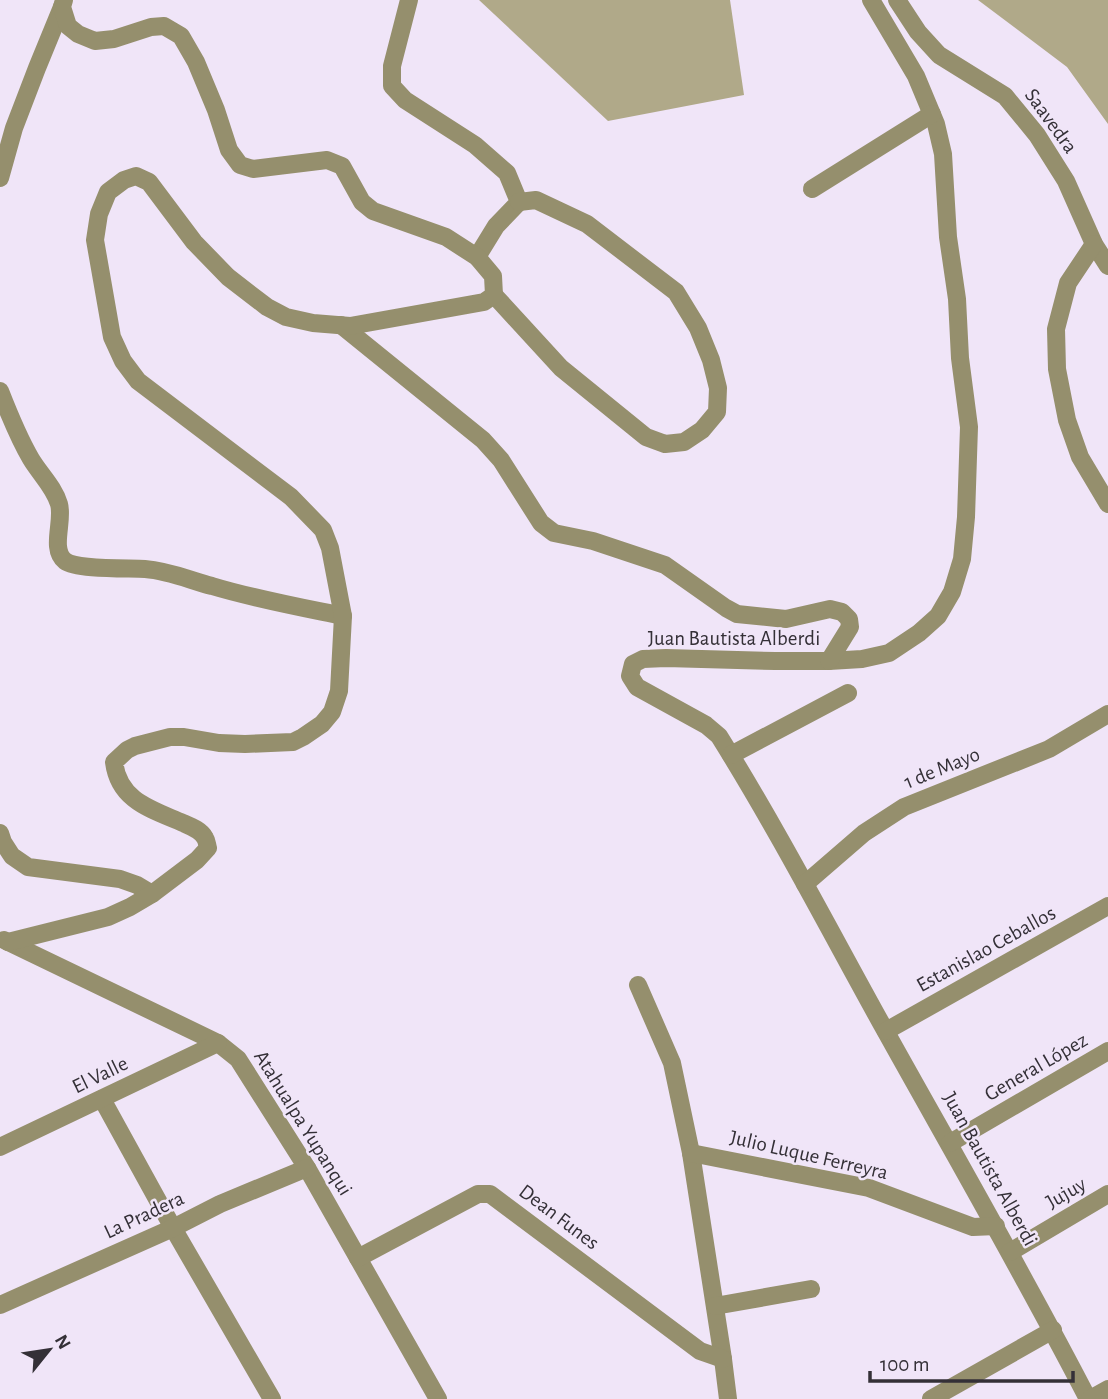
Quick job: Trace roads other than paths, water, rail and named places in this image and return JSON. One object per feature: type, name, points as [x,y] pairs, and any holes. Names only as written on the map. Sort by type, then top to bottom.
[{"type":"street","points":[[409,0],[392,66],[392,86],[405,100],[475,145],[507,173],[519,202]]},
{"type":"street","name":"Juan Bautista Alberdi","points":[[871,0],[916,76],[936,124],[943,154],[948,237],[957,299],[960,358],[969,427],[966,517],[961,559],[952,592],[938,616],[919,634],[889,653],[862,659],[829,661],[643,659],[633,664],[630,676],[637,687],[706,725],[719,736],[950,1143],[1089,1399]]},
{"type":"street","name":"Saavedra","points":[[897,0],[918,32],[939,55],[1005,96],[1037,135],[1066,181],[1094,244],[1108,266]]},
{"type":"street","points":[[63,4],[68,26],[78,34],[95,41],[164,26],[181,36],[196,62],[229,150],[240,164],[253,169],[327,160],[342,166],[362,202],[373,211],[446,237],[477,257],[493,276],[494,295],[561,368],[646,437],[665,444],[684,442],[702,430],[717,412],[718,388],[711,360],[698,328],[676,292],[587,224],[536,200],[519,202],[496,226],[477,257]]},
{"type":"street","points":[[0,178],[14,128],[63,4]]},
{"type":"street","points":[[812,190],[932,114]]},
{"type":"street","points":[[0,391],[32,461],[56,495],[61,508],[58,549],[64,560],[73,564],[176,574],[287,605],[343,616],[330,548],[323,530],[291,497],[138,381],[123,361],[112,337],[95,240],[99,214],[108,192],[124,180],[136,176],[149,182],[194,242],[228,277],[267,307],[286,317],[313,323],[350,326],[484,302],[494,295]]},
{"type":"street","points":[[1094,244],[1068,283],[1056,329],[1057,369],[1067,420],[1080,457],[1108,504]]},
{"type":"street","points":[[341,325],[483,440],[501,460],[541,523],[554,533],[593,541],[665,565],[737,614],[786,619],[830,609],[842,611],[849,619],[850,627],[829,661]]},
{"type":"street","name":"Atahualpa Yupanqui","points":[[4,940],[108,917],[152,894],[197,860],[208,848],[205,837],[192,827],[145,806],[127,794],[116,775],[114,762],[135,746],[170,737],[245,744],[293,742],[303,737],[322,724],[332,712],[339,691],[343,616]]},
{"type":"street","points":[[731,755],[848,693]]},
{"type":"street","name":"1 de Mayo","points":[[805,884],[864,833],[904,807],[1049,749],[1108,714]]},
{"type":"street","points":[[0,833],[12,856],[28,867],[120,879],[152,894]]},
{"type":"street","name":"Estanislao Ceballos","points":[[886,1031],[1108,906]]},
{"type":"street","name":"Atahualpa Yupanqui","points":[[4,940],[218,1043],[238,1059],[307,1168],[438,1399]]},
{"type":"street","points":[[638,985],[672,1063],[691,1153],[728,1399]]},
{"type":"street","name":"El Valle","points":[[0,1147],[218,1043]]},
{"type":"street","name":"General López","points":[[950,1143],[1108,1051]]},
{"type":"street","points":[[102,1099],[272,1399]]},
{"type":"street","name":"Julio Luque Ferreyra","points":[[691,1153],[869,1188],[973,1227],[996,1226]]},
{"type":"street","name":"La Pradera","points":[[3,1299],[307,1168]]},
{"type":"street","name":"Dean Funes","points":[[358,1258],[478,1194],[490,1194],[701,1351],[723,1359]]},
{"type":"street","name":"Jujuy","points":[[1010,1252],[1108,1194]]},
{"type":"street","points":[[715,1306],[811,1290]]},
{"type":"street","points":[[931,1399],[1053,1330]]},
{"type":"street","points":[[1089,1399],[1108,1389]]}]
